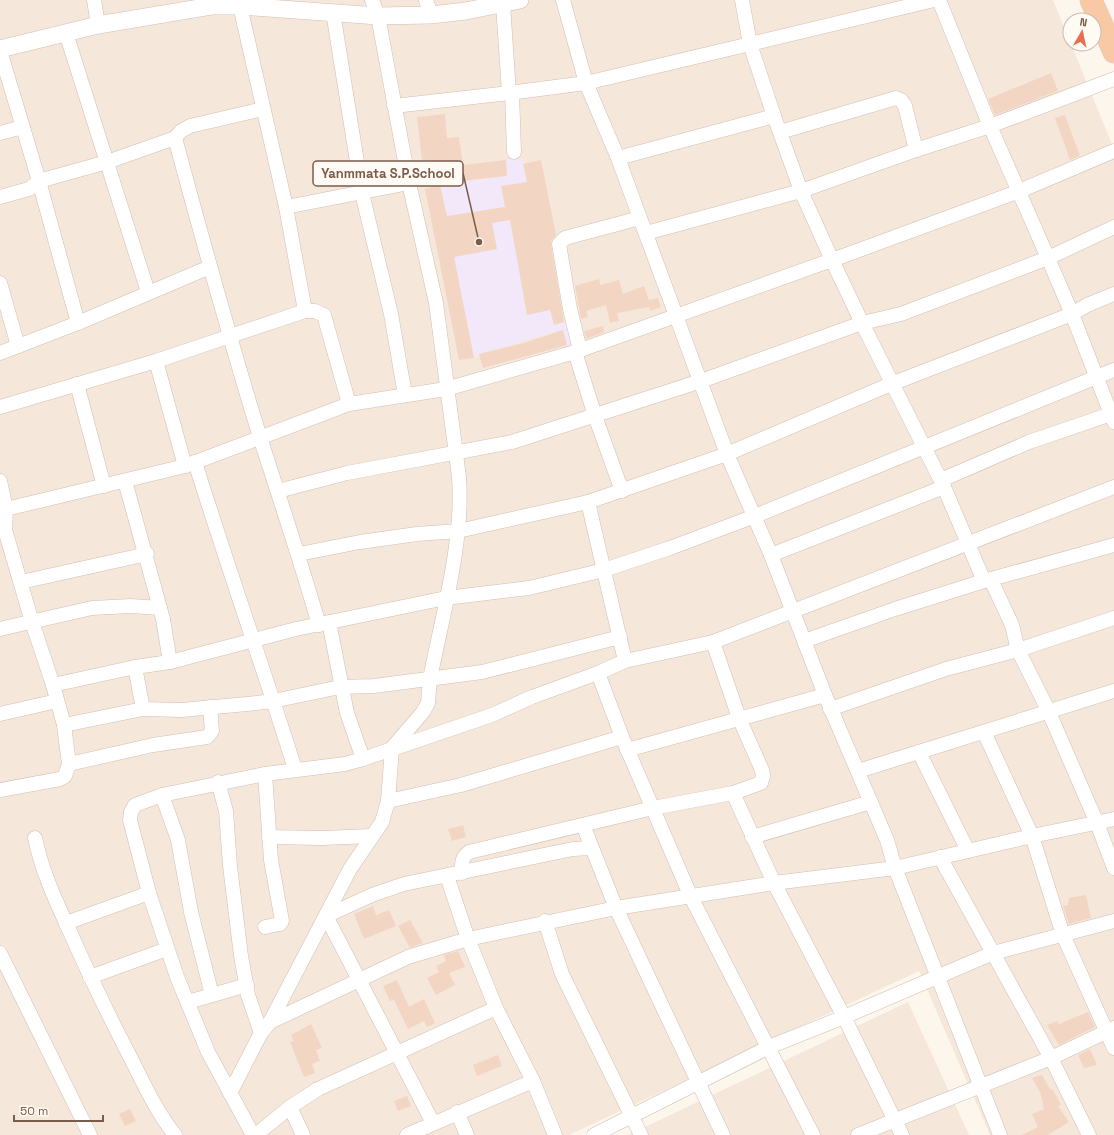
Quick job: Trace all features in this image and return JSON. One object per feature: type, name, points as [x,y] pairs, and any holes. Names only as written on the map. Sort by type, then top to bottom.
[{"type":"highway","points":[[1091,0],[1114,52]]},
{"type":"street","points":[[94,0],[98,25]]},
{"type":"street","points":[[230,1093],[261,1033],[270,1022],[350,869],[382,822],[388,801],[392,748],[423,712],[428,703],[430,679],[458,531],[460,494],[436,302],[409,183],[378,16],[372,0]]},
{"type":"street","points":[[78,323],[39,181],[0,50],[98,25],[211,3],[378,16],[428,8],[503,4],[520,0]]},
{"type":"street","points":[[563,0],[586,83],[618,158],[727,454],[755,516],[830,708],[887,840],[895,868],[1000,1135]]},
{"type":"street","points":[[742,0],[750,44],[801,191],[891,384],[942,484],[968,543],[1012,625],[1018,650],[1048,710],[1097,823],[1114,868]]},
{"type":"street","points":[[394,106],[586,83],[934,0]]},
{"type":"street","points":[[771,555],[942,484],[1029,442],[1113,416],[1072,314],[990,126],[939,0]]},
{"type":"street","points":[[503,4],[514,152]]},
{"type":"street","points":[[240,6],[286,207],[306,310]]},
{"type":"street","points":[[333,12],[362,193],[391,314],[405,395]]},
{"type":"street","points":[[66,33],[148,292]]},
{"type":"street","points":[[646,233],[801,191],[916,150],[990,126],[1114,79]]},
{"type":"street","points":[[780,132],[896,98],[901,100],[905,106],[916,150]]},
{"type":"street","points":[[0,197],[29,189],[39,181],[106,162],[175,138],[181,131],[190,126],[263,110]]},
{"type":"street","points":[[618,158],[774,116]]},
{"type":"street","points":[[0,133],[23,127]]},
{"type":"street","points":[[175,138],[210,267],[260,437],[324,624],[347,713],[363,759]]},
{"type":"street","points":[[6,510],[190,464],[349,404],[446,389],[578,351],[676,314],[832,260],[1018,192],[1114,151]]},
{"type":"street","points":[[286,207],[409,183]]},
{"type":"street","points":[[622,491],[594,416],[578,351],[559,244],[565,238],[640,218]]},
{"type":"street","points":[[278,491],[347,472],[454,454],[512,442],[700,381],[862,323],[901,314],[1048,258],[1114,227]]},
{"type":"street","points":[[0,353],[78,323],[210,267]]},
{"type":"street","points":[[0,283],[18,346]]},
{"type":"street","points":[[299,554],[360,542],[417,534],[458,531],[588,502],[727,454],[891,384],[1072,314],[1087,305],[1114,294]]},
{"type":"street","points":[[0,407],[156,361],[306,310],[315,311],[324,315],[349,404]]},
{"type":"street","points":[[156,361],[190,464],[254,641],[295,769]]},
{"type":"street","points":[[53,685],[135,667],[170,662],[296,629],[446,598],[529,588],[604,570],[670,548],[755,516],[924,448],[1096,376],[1114,370]]},
{"type":"street","points":[[77,384],[104,486]]},
{"type":"street","points":[[125,481],[160,608],[170,662]]},
{"type":"street","points":[[0,484],[6,510],[5,548],[21,582],[32,622],[53,685],[64,725],[69,764],[64,776],[60,779],[0,790]]},
{"type":"street","points":[[496,1008],[318,1089],[290,1107],[255,1135],[208,1052],[167,949],[149,893],[130,820],[131,812],[135,805],[162,795],[218,782],[295,769],[345,764],[363,759],[492,715],[532,697],[598,673],[625,661],[713,642],[1114,487]]},
{"type":"street","points":[[588,502],[625,661]]},
{"type":"street","points":[[804,641],[895,609],[1114,545]]},
{"type":"street","points":[[21,582],[146,554]]},
{"type":"street","points":[[0,629],[92,608],[111,606],[160,608]]},
{"type":"street","points":[[830,708],[946,669],[1018,650],[1114,618]]},
{"type":"street","points":[[64,725],[143,709],[182,710],[273,701],[340,687],[374,686],[482,672],[620,637]]},
{"type":"street","points":[[462,873],[463,856],[469,852],[653,808],[733,793],[761,783],[763,776],[739,718],[713,642]]},
{"type":"street","points":[[135,667],[143,709]]},
{"type":"street","points":[[598,673],[627,750],[691,897],[813,1135]]},
{"type":"street","points":[[858,771],[984,732],[1048,710],[1114,691]]},
{"type":"street","points":[[627,750],[825,695]]},
{"type":"street","points":[[0,714],[57,701]]},
{"type":"street","points":[[69,764],[153,745],[208,737],[212,731],[210,707]]},
{"type":"street","points":[[984,732],[1032,836],[1063,935],[1110,1030],[1114,1048]]},
{"type":"street","points":[[388,801],[461,785],[622,737]]},
{"type":"street","points":[[919,752],[968,851]]},
{"type":"street","points":[[265,774],[268,837],[282,921],[280,924],[265,928]]},
{"type":"street","points":[[218,782],[226,811],[236,914],[246,985],[261,1033]]},
{"type":"street","points":[[733,793],[774,883],[844,1017],[902,1135]]},
{"type":"street","points":[[162,795],[178,840],[191,912],[212,995]]},
{"type":"street","points":[[752,837],[871,802]]},
{"type":"street","points":[[270,1022],[408,957],[468,939],[616,908],[774,883],[895,868],[1032,836],[1114,819]]},
{"type":"street","points":[[583,825],[616,908],[723,1135]]},
{"type":"street","points":[[268,837],[322,838],[372,836]]},
{"type":"street","points":[[36,838],[40,861],[46,881],[90,977],[149,1092],[167,1125],[175,1135]]},
{"type":"street","points":[[326,916],[404,884],[573,849],[591,848]]},
{"type":"street","points":[[940,857],[1051,1058],[1089,1135]]},
{"type":"street","points":[[447,876],[468,939],[496,1008],[533,1081],[555,1135]]},
{"type":"street","points":[[66,923],[149,893]]},
{"type":"street","points":[[326,916],[432,1123]]},
{"type":"street","points":[[594,1135],[698,1081],[769,1047],[844,1017],[993,953],[1114,921]]},
{"type":"street","points":[[545,922],[562,974],[641,1135]]},
{"type":"street","points":[[90,977],[167,949]]},
{"type":"street","points":[[0,954],[90,1135]]},
{"type":"street","points":[[188,1002],[246,985]]},
{"type":"street","points":[[858,1135],[1051,1058],[1110,1030]]},
{"type":"street","points":[[407,1135],[457,1112],[533,1081]]},
{"type":"street","points":[[290,1107],[303,1135]]},
{"type":"street","points":[[457,1112],[467,1135]]},
{"type":"shaded area","points":[[0,0],[1053,0],[1062,22],[1062,52],[1074,52],[1114,149],[1114,1135],[990,1135],[919,971],[569,1135],[0,1135],[0,492],[5,491],[0,472]]},
{"type":"shaded area","points":[[523,159],[554,324],[567,322],[575,344],[567,347],[562,330],[479,354],[474,358],[467,319],[464,313],[449,225],[439,184],[507,176],[506,160]]},
{"type":"shaded area","points":[[908,1002],[969,1135],[628,1135]]},
{"type":"building","points":[[1051,73],[1058,91],[995,115],[988,99]]},
{"type":"building","points":[[445,114],[447,138],[459,137],[463,165],[506,160],[507,176],[433,184],[430,160],[422,161],[417,117]]},
{"type":"building","points":[[1065,115],[1080,156],[1070,160],[1055,118]]},
{"type":"building","points":[[541,160],[556,235],[551,241],[551,245],[564,322],[554,325],[550,310],[527,315],[510,220],[492,223],[497,249],[454,257],[474,358],[459,360],[425,189],[440,185],[447,216],[505,207],[501,186],[527,182],[523,164]]},
{"type":"building","points":[[599,279],[600,285],[619,280],[623,294],[644,286],[649,300],[658,298],[661,307],[650,311],[649,307],[617,313],[619,321],[610,323],[606,305],[586,311],[588,317],[581,319],[575,286]]},
{"type":"building","points":[[603,326],[604,332],[586,339],[584,331]]},
{"type":"building","points":[[563,330],[567,345],[483,368],[479,354],[524,343]]},
{"type":"building","points":[[463,825],[466,837],[452,841],[448,829]]},
{"type":"building","points":[[1086,895],[1091,918],[1069,924],[1063,906],[1068,905],[1069,898]]},
{"type":"building","points":[[373,906],[376,915],[389,910],[396,926],[364,939],[354,914]]},
{"type":"building","points":[[410,920],[423,943],[410,948],[398,926]]},
{"type":"building","points":[[458,951],[465,967],[449,973],[455,985],[436,995],[427,978],[439,972],[436,966],[446,961],[444,955]]},
{"type":"building","points":[[397,980],[409,1007],[424,999],[435,1023],[427,1027],[424,1021],[408,1029],[394,1000],[390,1001],[383,986]]},
{"type":"building","points":[[1088,1012],[1095,1027],[1059,1045],[1047,1025],[1057,1021],[1059,1024]]},
{"type":"building","points":[[311,1024],[322,1048],[316,1050],[320,1061],[312,1064],[315,1073],[304,1077],[290,1042],[294,1041],[291,1035]]},
{"type":"building","points":[[1090,1049],[1097,1065],[1084,1068],[1078,1055]]},
{"type":"building","points":[[498,1055],[502,1066],[477,1076],[473,1065]]},
{"type":"building","points":[[1042,1075],[1050,1089],[1053,1090],[1061,1105],[1058,1106],[1069,1122],[1048,1135],[1022,1135],[1038,1127],[1032,1114],[1044,1109],[1040,1092],[1032,1078]]},
{"type":"building","points":[[407,1096],[411,1106],[398,1111],[394,1101]]},
{"type":"building","points":[[130,1109],[136,1121],[125,1126],[119,1114]]},
{"type":"place","name":"Yanmmata S.P.School","points":[[479,242]]}]
